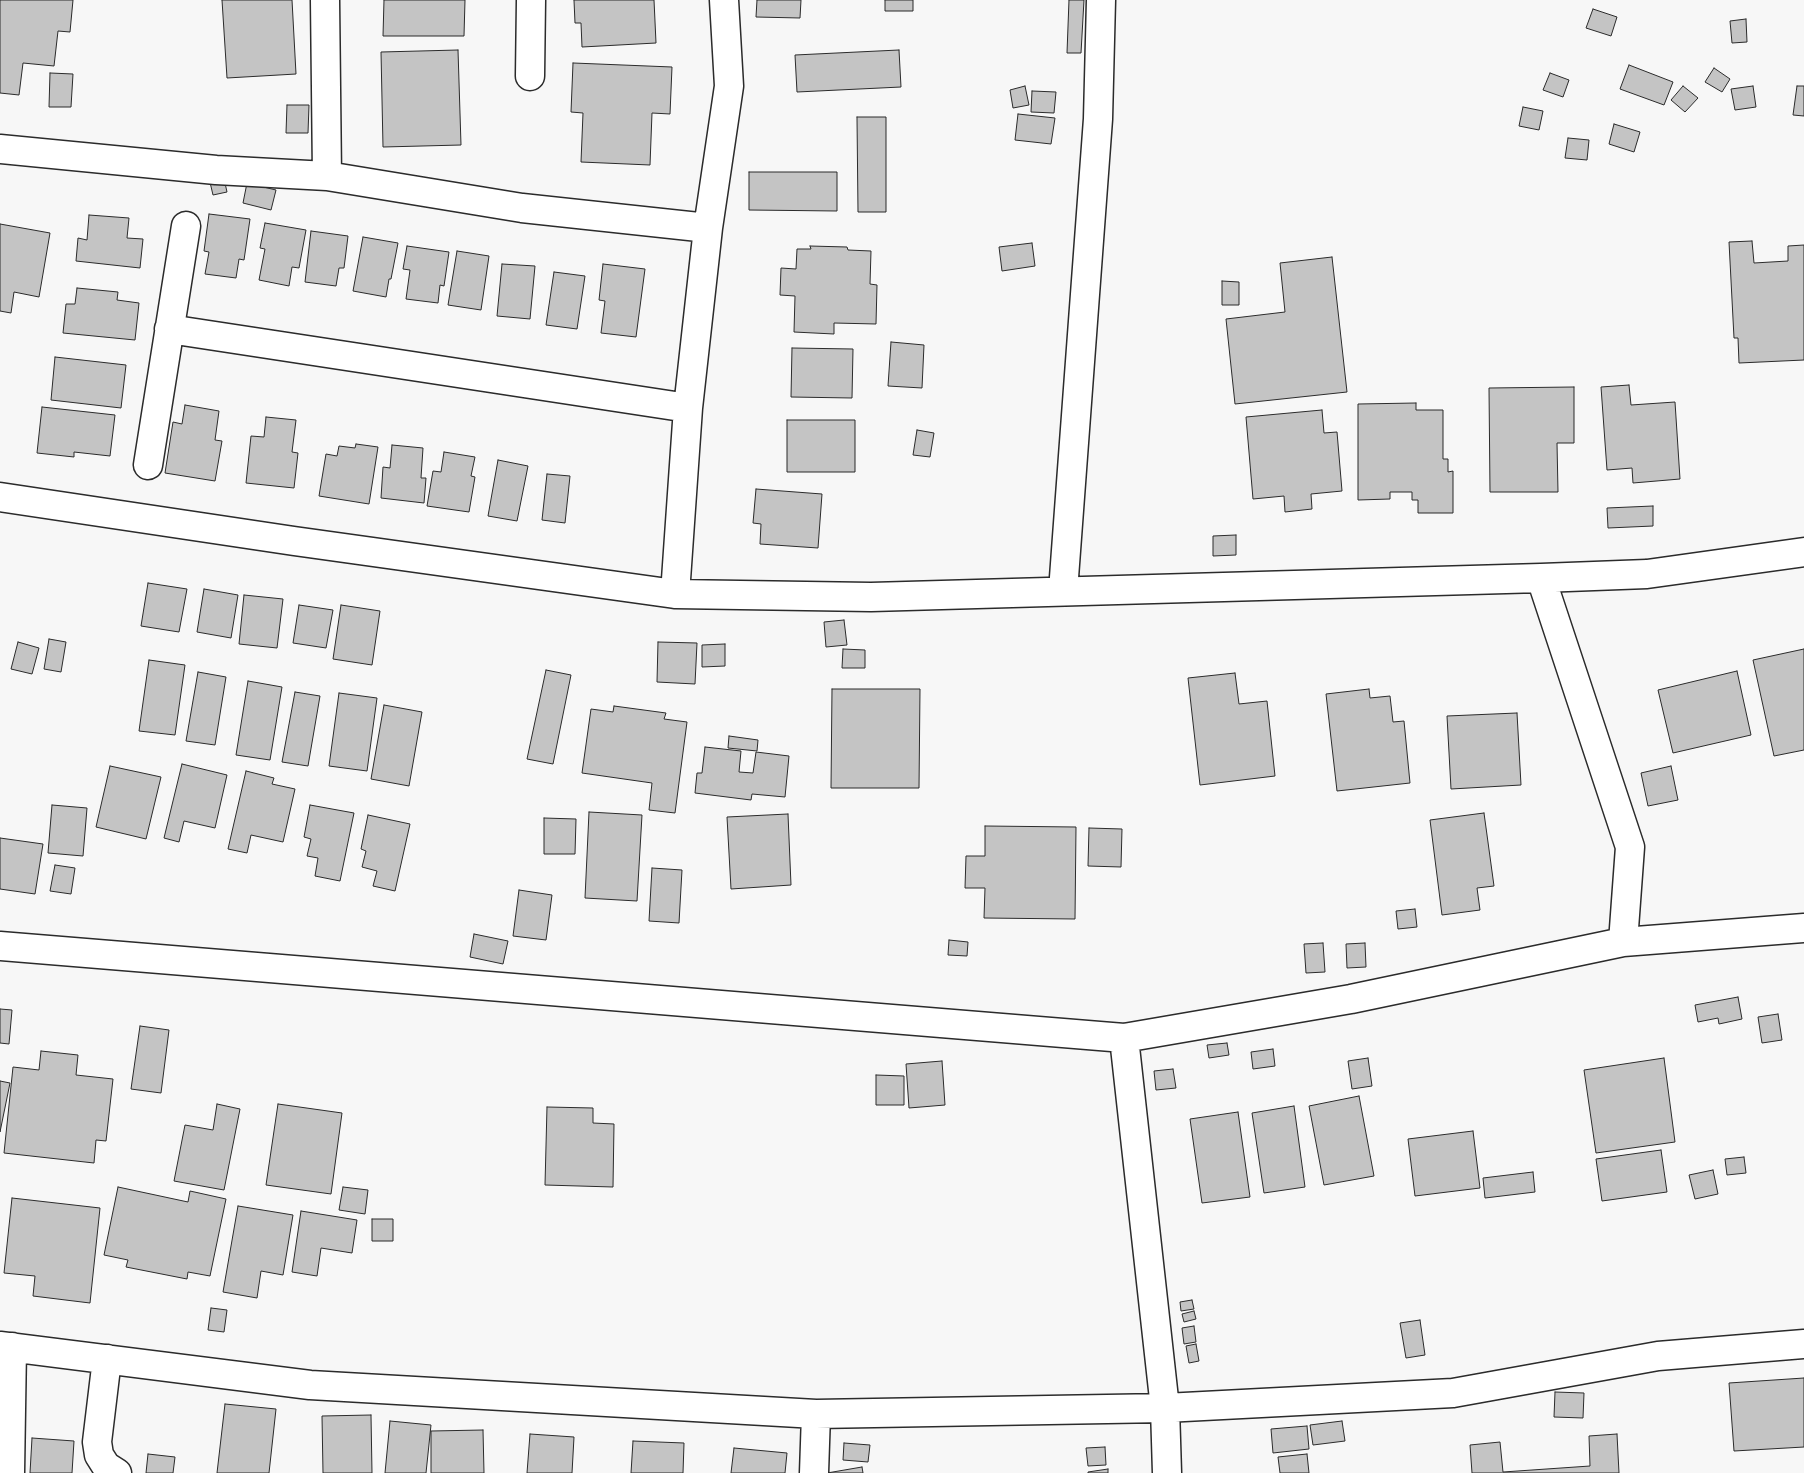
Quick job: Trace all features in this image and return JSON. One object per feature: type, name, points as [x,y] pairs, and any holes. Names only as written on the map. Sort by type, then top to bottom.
[{"type":"street","points":[[325,0],[327,176]]},
{"type":"street","points":[[530,76],[531,0]]},
{"type":"street","points":[[675,594],[688,408],[708,228],[729,86],[724,0]]},
{"type":"street","points":[[1063,591],[1098,119],[1101,0]]},
{"type":"street","points":[[0,149],[216,170],[327,176],[522,208],[708,228]]},
{"type":"street","points":[[148,465],[186,226]]},
{"type":"street","points":[[169,329],[688,408]]},
{"type":"street","points":[[0,497],[294,541],[675,594],[871,597],[1541,578],[1647,574],[1804,552]]},
{"type":"street","points":[[1541,578],[1630,847],[1623,942]]},
{"type":"street","points":[[0,946],[1124,1038],[1351,999],[1623,942],[1804,928]]},
{"type":"street","points":[[1124,1038],[1165,1408],[1167,1473]]},
{"type":"street","points":[[10,1473],[6,1347],[310,1385],[816,1414],[1165,1408],[1453,1393],[1658,1356],[1804,1344]]},
{"type":"street","points":[[107,1359],[96,1442],[99,1455],[106,1466],[117,1473]]},
{"type":"street","points":[[814,1473],[816,1414]]},
{"type":"building","points":[[0,0],[73,0],[70,32],[58,31],[54,66],[23,63],[19,95],[0,93]]},
{"type":"building","points":[[222,0],[292,0],[296,74],[227,78]]},
{"type":"building","points":[[384,0],[465,0],[464,36],[383,36]]},
{"type":"building","points":[[574,0],[654,0],[656,43],[582,47],[581,23],[575,23]]},
{"type":"building","points":[[757,0],[801,0],[800,18],[756,17]]},
{"type":"building","points":[[885,0],[913,0],[913,11],[885,11]]},
{"type":"building","points":[[1069,0],[1084,0],[1081,53],[1067,53]]},
{"type":"building","points":[[1593,9],[1617,17],[1611,36],[1586,28]]},
{"type":"building","points":[[1746,19],[1747,42],[1732,43],[1730,21]]},
{"type":"building","points":[[458,50],[461,145],[383,147],[381,52]]},
{"type":"building","points":[[899,50],[901,87],[797,92],[795,55]]},
{"type":"building","points":[[573,63],[672,67],[670,114],[652,113],[650,165],[581,162],[583,113],[571,112]]},
{"type":"building","points":[[1629,65],[1673,82],[1664,105],[1620,89]]},
{"type":"building","points":[[1714,68],[1730,79],[1722,92],[1705,82]]},
{"type":"building","points":[[50,73],[73,74],[71,107],[49,107]]},
{"type":"building","points":[[1550,73],[1569,80],[1563,97],[1543,90]]},
{"type":"building","points":[[1025,86],[1029,105],[1013,108],[1010,90]]},
{"type":"building","points":[[1683,86],[1698,98],[1685,112],[1671,100]]},
{"type":"building","points":[[1753,86],[1756,107],[1735,110],[1731,89]]},
{"type":"building","points":[[1797,86],[1804,86],[1804,116],[1793,115]]},
{"type":"building","points":[[1032,91],[1056,92],[1054,113],[1031,112]]},
{"type":"building","points":[[287,105],[309,105],[308,133],[286,133]]},
{"type":"building","points":[[1523,107],[1543,111],[1539,130],[1519,126]]},
{"type":"building","points":[[1018,114],[1055,118],[1051,144],[1015,140]]},
{"type":"building","points":[[857,117],[886,117],[886,212],[858,212]]},
{"type":"building","points":[[1614,124],[1640,132],[1634,152],[1609,144]]},
{"type":"building","points":[[1568,138],[1589,140],[1587,160],[1565,158]]},
{"type":"building","points":[[749,172],[837,172],[837,211],[749,210]]},
{"type":"building","points":[[223,174],[227,192],[213,195],[209,178]]},
{"type":"building","points":[[247,183],[276,190],[271,210],[243,203]]},
{"type":"building","points":[[209,214],[250,219],[244,260],[239,259],[236,278],[205,274],[209,252],[204,251]]},
{"type":"building","points":[[89,215],[129,218],[127,238],[143,239],[140,268],[76,261],[78,238],[87,240]]},
{"type":"building","points":[[265,223],[306,230],[299,268],[292,267],[289,286],[259,280],[265,249],[260,248]]},
{"type":"building","points":[[0,224],[50,233],[39,297],[14,292],[11,313],[0,311]]},
{"type":"building","points":[[311,231],[348,236],[344,268],[339,268],[336,286],[305,282]]},
{"type":"building","points":[[363,237],[398,243],[386,297],[353,291]]},
{"type":"building","points":[[1752,241],[1754,263],[1788,261],[1788,246],[1804,245],[1804,360],[1739,363],[1738,338],[1734,338],[1729,242]]},
{"type":"building","points":[[1032,243],[1035,266],[1002,271],[999,247]]},
{"type":"building","points":[[407,246],[449,252],[444,286],[440,285],[438,303],[406,299],[410,270],[403,269]]},
{"type":"building","points":[[810,246],[847,247],[848,250],[871,251],[870,284],[877,285],[876,324],[834,323],[834,334],[794,332],[795,296],[780,295],[781,268],[796,269],[797,249],[811,249]]},
{"type":"building","points":[[457,251],[489,256],[481,310],[448,305]]},
{"type":"building","points":[[1332,257],[1347,392],[1235,404],[1226,319],[1285,312],[1280,263]]},
{"type":"building","points":[[502,264],[535,266],[530,319],[497,316]]},
{"type":"building","points":[[603,264],[645,269],[636,337],[601,333],[605,301],[599,300]]},
{"type":"building","points":[[554,272],[585,276],[577,329],[546,325]]},
{"type":"building","points":[[1222,281],[1239,282],[1239,305],[1222,305]]},
{"type":"building","points":[[77,288],[118,292],[117,300],[139,303],[135,340],[63,333],[66,304],[75,304]]},
{"type":"building","points":[[891,342],[924,345],[922,388],[888,386]]},
{"type":"building","points":[[792,348],[853,349],[852,398],[791,397]]},
{"type":"building","points":[[55,357],[126,365],[121,408],[51,400]]},
{"type":"building","points":[[1629,385],[1631,405],[1675,402],[1680,479],[1633,483],[1632,468],[1607,470],[1601,387]]},
{"type":"building","points":[[1574,387],[1574,443],[1557,443],[1558,492],[1490,492],[1489,388]]},
{"type":"building","points":[[1416,403],[1416,410],[1443,410],[1443,459],[1448,459],[1448,472],[1453,471],[1453,513],[1418,513],[1418,500],[1412,500],[1412,492],[1390,492],[1390,499],[1358,500],[1358,404]]},
{"type":"building","points":[[185,405],[219,411],[215,440],[222,441],[215,481],[165,473],[173,422],[182,424]]},
{"type":"building","points":[[42,407],[115,415],[110,456],[74,452],[74,457],[37,453]]},
{"type":"building","points":[[1322,410],[1324,433],[1337,432],[1342,491],[1311,494],[1312,509],[1285,512],[1284,496],[1253,499],[1246,417]]},
{"type":"building","points":[[266,417],[296,420],[292,452],[298,453],[294,488],[246,483],[251,436],[264,437]]},
{"type":"building","points":[[787,420],[855,420],[855,472],[787,472]]},
{"type":"building","points":[[917,430],[934,433],[930,457],[913,455]]},
{"type":"building","points":[[356,444],[378,447],[369,504],[319,496],[326,454],[337,456],[339,446],[355,448]]},
{"type":"building","points":[[392,445],[423,448],[421,478],[426,478],[424,503],[381,498],[383,467],[390,468]]},
{"type":"building","points":[[444,452],[475,457],[471,476],[475,477],[469,512],[427,506],[433,471],[441,472]]},
{"type":"building","points":[[498,460],[528,466],[517,521],[488,516]]},
{"type":"building","points":[[547,474],[570,476],[565,523],[542,520]]},
{"type":"building","points":[[756,489],[822,494],[818,548],[760,544],[761,524],[753,523]]},
{"type":"building","points":[[1653,506],[1653,526],[1608,528],[1607,508]]},
{"type":"building","points":[[1236,535],[1236,555],[1213,556],[1213,536]]},
{"type":"building","points":[[148,583],[187,589],[179,632],[141,626]]},
{"type":"building","points":[[204,589],[238,595],[231,638],[197,632]]},
{"type":"building","points":[[244,595],[283,599],[277,648],[239,644]]},
{"type":"building","points":[[299,605],[333,610],[326,648],[293,643]]},
{"type":"building","points":[[341,605],[380,611],[372,665],[333,659]]},
{"type":"building","points":[[844,620],[847,645],[826,647],[824,622]]},
{"type":"building","points":[[49,639],[66,642],[61,672],[44,669]]},
{"type":"building","points":[[18,642],[39,648],[32,674],[11,669]]},
{"type":"building","points":[[658,642],[697,643],[695,684],[657,682]]},
{"type":"building","points":[[725,644],[725,666],[702,667],[702,645]]},
{"type":"building","points":[[843,649],[865,650],[865,668],[842,668]]},
{"type":"building","points":[[1804,649],[1804,750],[1774,756],[1753,660]]},
{"type":"building","points":[[149,660],[185,665],[175,735],[139,731]]},
{"type":"building","points":[[546,670],[571,675],[553,764],[527,759]]},
{"type":"building","points":[[1737,671],[1751,735],[1673,753],[1658,690]]},
{"type":"building","points":[[198,672],[226,677],[215,745],[186,741]]},
{"type":"building","points":[[1235,673],[1239,704],[1267,701],[1275,776],[1200,785],[1188,678]]},
{"type":"building","points":[[248,681],[282,687],[270,760],[236,755]]},
{"type":"building","points":[[832,689],[920,689],[919,788],[831,788]]},
{"type":"building","points":[[1369,689],[1370,698],[1390,696],[1393,722],[1404,721],[1410,783],[1337,791],[1326,694]]},
{"type":"building","points":[[295,692],[320,696],[308,766],[282,762]]},
{"type":"building","points":[[339,693],[377,698],[367,771],[329,766]]},
{"type":"building","points":[[384,705],[422,712],[409,786],[371,779]]},
{"type":"building","points":[[614,706],[666,713],[664,719],[687,722],[675,813],[649,810],[652,783],[582,773],[591,709],[613,712]]},
{"type":"building","points":[[1517,713],[1521,785],[1451,789],[1447,716]]},
{"type":"building","points":[[729,736],[758,740],[757,751],[728,748]]},
{"type":"building","points":[[705,747],[741,751],[739,772],[753,773],[756,752],[789,756],[785,797],[752,794],[751,800],[695,793],[697,773],[702,773]]},
{"type":"building","points":[[182,764],[227,775],[215,828],[184,821],[179,842],[164,838]]},
{"type":"building","points":[[110,766],[161,777],[146,839],[96,827]]},
{"type":"building","points":[[1671,766],[1678,800],[1648,806],[1641,773]]},
{"type":"building","points":[[246,771],[274,778],[272,784],[295,789],[283,842],[251,835],[247,853],[228,849]]},
{"type":"building","points":[[52,805],[87,808],[83,856],[48,853]]},
{"type":"building","points":[[310,805],[354,813],[340,881],[315,876],[318,858],[307,856],[311,839],[304,837]]},
{"type":"building","points":[[589,812],[642,815],[637,901],[585,898]]},
{"type":"building","points":[[1484,813],[1494,886],[1477,888],[1480,910],[1442,915],[1430,820]]},
{"type":"building","points":[[788,814],[791,885],[731,889],[727,817]]},
{"type":"building","points":[[368,815],[410,824],[395,891],[373,886],[377,871],[362,867],[366,851],[361,849]]},
{"type":"building","points":[[544,818],[576,819],[575,854],[544,854]]},
{"type":"building","points":[[985,826],[1076,827],[1075,919],[984,918],[985,888],[965,888],[966,856],[985,856]]},
{"type":"building","points":[[1089,828],[1122,829],[1121,867],[1088,866]]},
{"type":"building","points":[[0,838],[43,844],[35,894],[0,889]]},
{"type":"building","points":[[55,865],[75,868],[71,894],[50,891]]},
{"type":"building","points":[[652,868],[682,870],[679,923],[649,921]]},
{"type":"building","points":[[519,890],[552,895],[546,940],[513,936]]},
{"type":"building","points":[[1415,909],[1417,927],[1398,929],[1396,911]]},
{"type":"building","points":[[474,934],[508,941],[503,964],[470,957]]},
{"type":"building","points":[[949,940],[968,942],[967,956],[948,955]]},
{"type":"building","points":[[1323,943],[1325,972],[1306,973],[1304,944]]},
{"type":"building","points":[[1365,943],[1366,967],[1347,968],[1346,944]]},
{"type":"building","points":[[1738,997],[1742,1019],[1719,1024],[1718,1018],[1698,1022],[1695,1005]]},
{"type":"building","points":[[0,1009],[12,1010],[9,1044],[0,1043]]},
{"type":"building","points":[[1778,1014],[1782,1040],[1762,1043],[1758,1017]]},
{"type":"building","points":[[140,1026],[169,1030],[161,1093],[131,1089]]},
{"type":"building","points":[[1227,1043],[1229,1055],[1209,1058],[1207,1045]]},
{"type":"building","points":[[1273,1049],[1275,1066],[1253,1069],[1251,1052]]},
{"type":"building","points":[[41,1051],[78,1055],[76,1075],[113,1079],[106,1141],[96,1140],[94,1163],[4,1153],[13,1067],[39,1070]]},
{"type":"building","points":[[1368,1058],[1372,1086],[1352,1089],[1348,1061]]},
{"type":"building","points":[[1664,1058],[1675,1142],[1596,1153],[1584,1070]]},
{"type":"building","points":[[942,1061],[945,1105],[909,1108],[906,1064]]},
{"type":"building","points":[[1173,1069],[1176,1088],[1156,1090],[1154,1071]]},
{"type":"building","points":[[876,1075],[904,1076],[904,1105],[876,1105]]},
{"type":"building","points":[[0,1081],[10,1083],[0,1132]]},
{"type":"building","points":[[1359,1096],[1374,1176],[1324,1185],[1309,1106]]},
{"type":"building","points":[[217,1104],[240,1109],[224,1190],[174,1181],[185,1125],[213,1130]]},
{"type":"building","points":[[278,1104],[342,1113],[331,1194],[266,1185]]},
{"type":"building","points":[[1294,1106],[1305,1187],[1264,1193],[1252,1113]]},
{"type":"building","points":[[547,1107],[593,1108],[593,1123],[614,1124],[613,1187],[545,1185]]},
{"type":"building","points":[[1238,1112],[1250,1197],[1202,1203],[1190,1119]]},
{"type":"building","points":[[1473,1131],[1480,1188],[1415,1196],[1408,1139]]},
{"type":"building","points":[[1661,1150],[1667,1192],[1602,1201],[1596,1159]]},
{"type":"building","points":[[1744,1157],[1746,1173],[1727,1175],[1725,1159]]},
{"type":"building","points":[[1713,1170],[1718,1194],[1695,1199],[1689,1175]]},
{"type":"building","points":[[1533,1172],[1535,1192],[1485,1198],[1483,1178]]},
{"type":"building","points":[[118,1187],[188,1202],[190,1191],[226,1199],[210,1276],[188,1272],[187,1279],[126,1267],[128,1260],[104,1255]]},
{"type":"building","points":[[343,1187],[368,1190],[365,1214],[339,1210]]},
{"type":"building","points":[[12,1198],[100,1208],[90,1303],[33,1296],[35,1276],[4,1273]]},
{"type":"building","points":[[238,1206],[293,1215],[283,1275],[261,1271],[257,1298],[223,1292]]},
{"type":"building","points":[[301,1211],[357,1220],[352,1253],[321,1248],[317,1276],[292,1272]]},
{"type":"building","points":[[372,1219],[393,1219],[393,1241],[372,1241]]},
{"type":"building","points":[[1192,1300],[1194,1309],[1181,1311],[1180,1302]]},
{"type":"building","points":[[211,1308],[227,1310],[224,1332],[208,1330]]},
{"type":"building","points":[[1194,1311],[1196,1319],[1184,1322],[1182,1314]]},
{"type":"building","points":[[1420,1320],[1425,1355],[1406,1358],[1400,1323]]},
{"type":"building","points":[[1194,1326],[1196,1342],[1184,1344],[1182,1328]]},
{"type":"building","points":[[1196,1344],[1199,1361],[1189,1363],[1186,1346]]},
{"type":"building","points":[[1804,1378],[1804,1447],[1734,1451],[1729,1383]]},
{"type":"building","points":[[1555,1392],[1584,1393],[1583,1418],[1554,1417]]},
{"type":"building","points":[[225,1404],[276,1409],[269,1473],[217,1473]]},
{"type":"building","points":[[371,1415],[372,1473],[323,1473],[322,1416]]},
{"type":"building","points":[[390,1421],[431,1425],[426,1473],[385,1473]]},
{"type":"building","points":[[1342,1421],[1345,1441],[1313,1445],[1310,1425]]},
{"type":"building","points":[[1307,1426],[1309,1449],[1273,1453],[1271,1429]]},
{"type":"building","points":[[483,1430],[484,1473],[431,1473],[431,1431]]},
{"type":"building","points":[[530,1434],[574,1437],[572,1473],[527,1473]]},
{"type":"building","points":[[1617,1434],[1619,1473],[1472,1473],[1470,1445],[1500,1442],[1503,1472],[1590,1466],[1589,1436]]},
{"type":"building","points":[[32,1438],[74,1441],[72,1473],[30,1473]]},
{"type":"building","points":[[633,1441],[684,1443],[683,1473],[631,1473]]},
{"type":"building","points":[[844,1443],[870,1445],[868,1462],[843,1460]]},
{"type":"building","points":[[1105,1447],[1106,1465],[1088,1466],[1086,1448]]},
{"type":"building","points":[[734,1448],[787,1453],[785,1473],[731,1473]]},
{"type":"building","points":[[148,1454],[175,1457],[173,1473],[146,1473]]},
{"type":"building","points":[[1307,1454],[1309,1473],[1280,1473],[1278,1457]]},
{"type":"building","points":[[862,1467],[863,1473],[827,1473]]},
{"type":"building","points":[[1108,1469],[1108,1473],[1088,1473],[1088,1472]]}]
